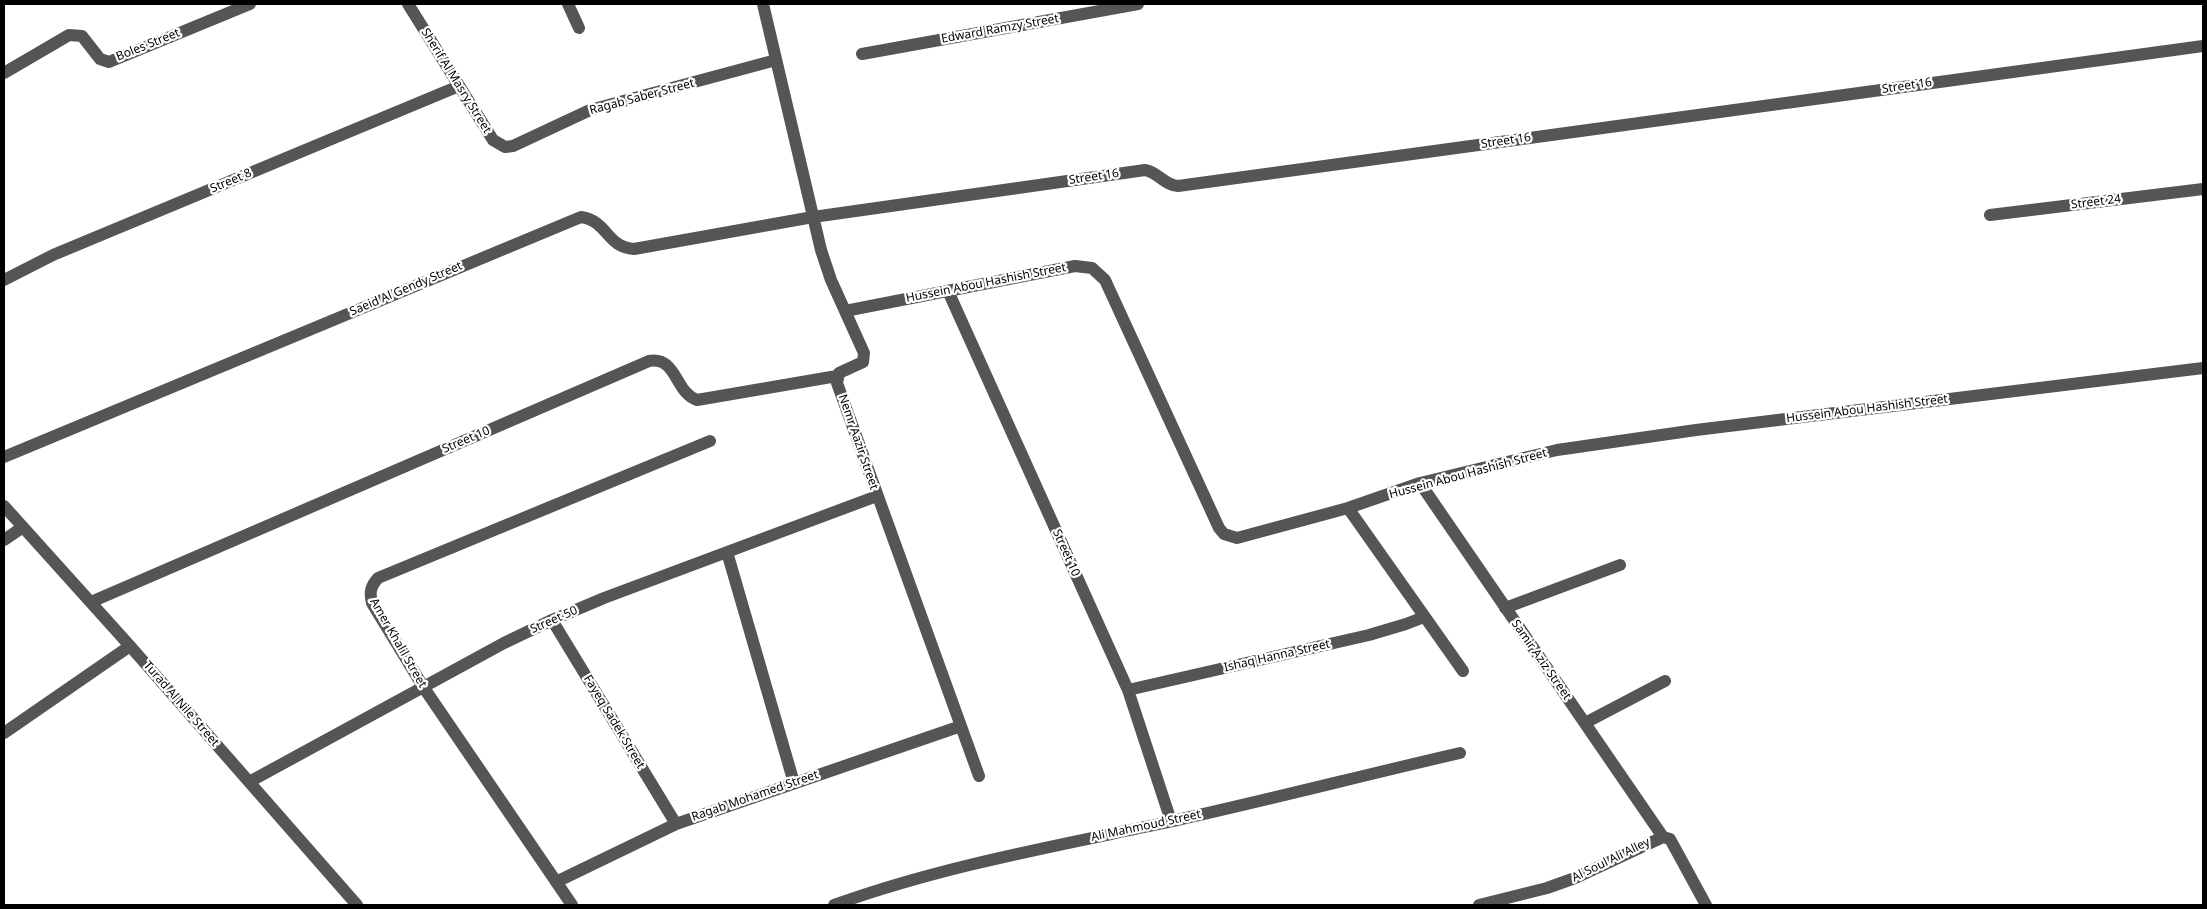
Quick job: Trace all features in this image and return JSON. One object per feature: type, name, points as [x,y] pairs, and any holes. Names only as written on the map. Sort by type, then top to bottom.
[{"type":"street","name":"Boles Street","points":[[4,73],[69,35],[82,36],[100,59],[109,62],[250,4]]},
{"type":"street","name":"Sherif Al Masry Street","points":[[408,4],[494,140],[506,147],[513,146]]},
{"type":"street","points":[[568,4],[579,28]]},
{"type":"street","points":[[763,4],[813,217],[831,280],[865,358],[860,365],[839,373],[837,376]]},
{"type":"street","name":"Edward Ramzy Street","points":[[862,54],[1138,4]]},
{"type":"street","name":"Street 16","points":[[813,217],[1145,170],[1155,173],[1172,186],[1178,186],[2203,46]]},
{"type":"street","name":"Ragab Saber Street","points":[[513,146],[590,110],[776,60]]},
{"type":"street","name":"Street 8","points":[[4,280],[52,255],[459,86]]},
{"type":"street","name":"Street 24","points":[[1990,214],[2203,190]]},
{"type":"street","name":"Saeid Al Gendy Street","points":[[4,457],[573,219],[581,217],[596,221],[620,247],[634,249],[813,217]]},
{"type":"street","name":"Hussein Abou Hashish Street","points":[[845,311],[1075,266],[1092,268],[1104,280],[1219,528],[1230,537],[1244,537],[1348,508],[1420,483],[1548,452],[1626,438],[2203,368]]},
{"type":"street","name":"Street 10","points":[[948,291],[1128,690],[1171,821]]},
{"type":"street","name":"Street 10","points":[[91,602],[649,361],[664,362],[669,366],[687,394],[698,400],[837,376]]},
{"type":"street","name":"Nemr Aazir Street","points":[[837,376],[837,383],[877,496],[979,776]]},
{"type":"street","name":"Amer Khalil Street","points":[[572,905],[424,688],[372,603],[370,594],[372,585],[378,578],[710,441]]},
{"type":"street","name":"Samir Aziz Street","points":[[1420,483],[1663,836]]},
{"type":"street","name":"Street 50","points":[[249,782],[504,643],[552,620],[877,496]]},
{"type":"street","name":"Turad Al Nile Street","points":[[4,506],[130,646],[356,905]]},
{"type":"street","points":[[1348,508],[1462,671]]},
{"type":"street","points":[[4,540],[23,527]]},
{"type":"street","points":[[727,552],[794,783]]},
{"type":"street","points":[[1505,608],[1620,565]]},
{"type":"street","name":"Ishaq Hanna Street","points":[[1128,690],[1369,635],[1424,617]]},
{"type":"street","name":"Fayeq Sadek Street","points":[[552,620],[676,824]]},
{"type":"street","points":[[4,733],[130,646]]},
{"type":"street","points":[[1585,723],[1666,681]]},
{"type":"street","name":"Ragab Mohamed Street","points":[[556,882],[676,824],[961,726]]},
{"type":"street","name":"Ali Mahmoud Street","points":[[834,905],[901,883],[964,866],[1171,821],[1460,753]]},
{"type":"street","name":"Al Soul Ali Alley","points":[[1479,905],[1575,878],[1663,836],[1670,840],[1706,905]]}]
